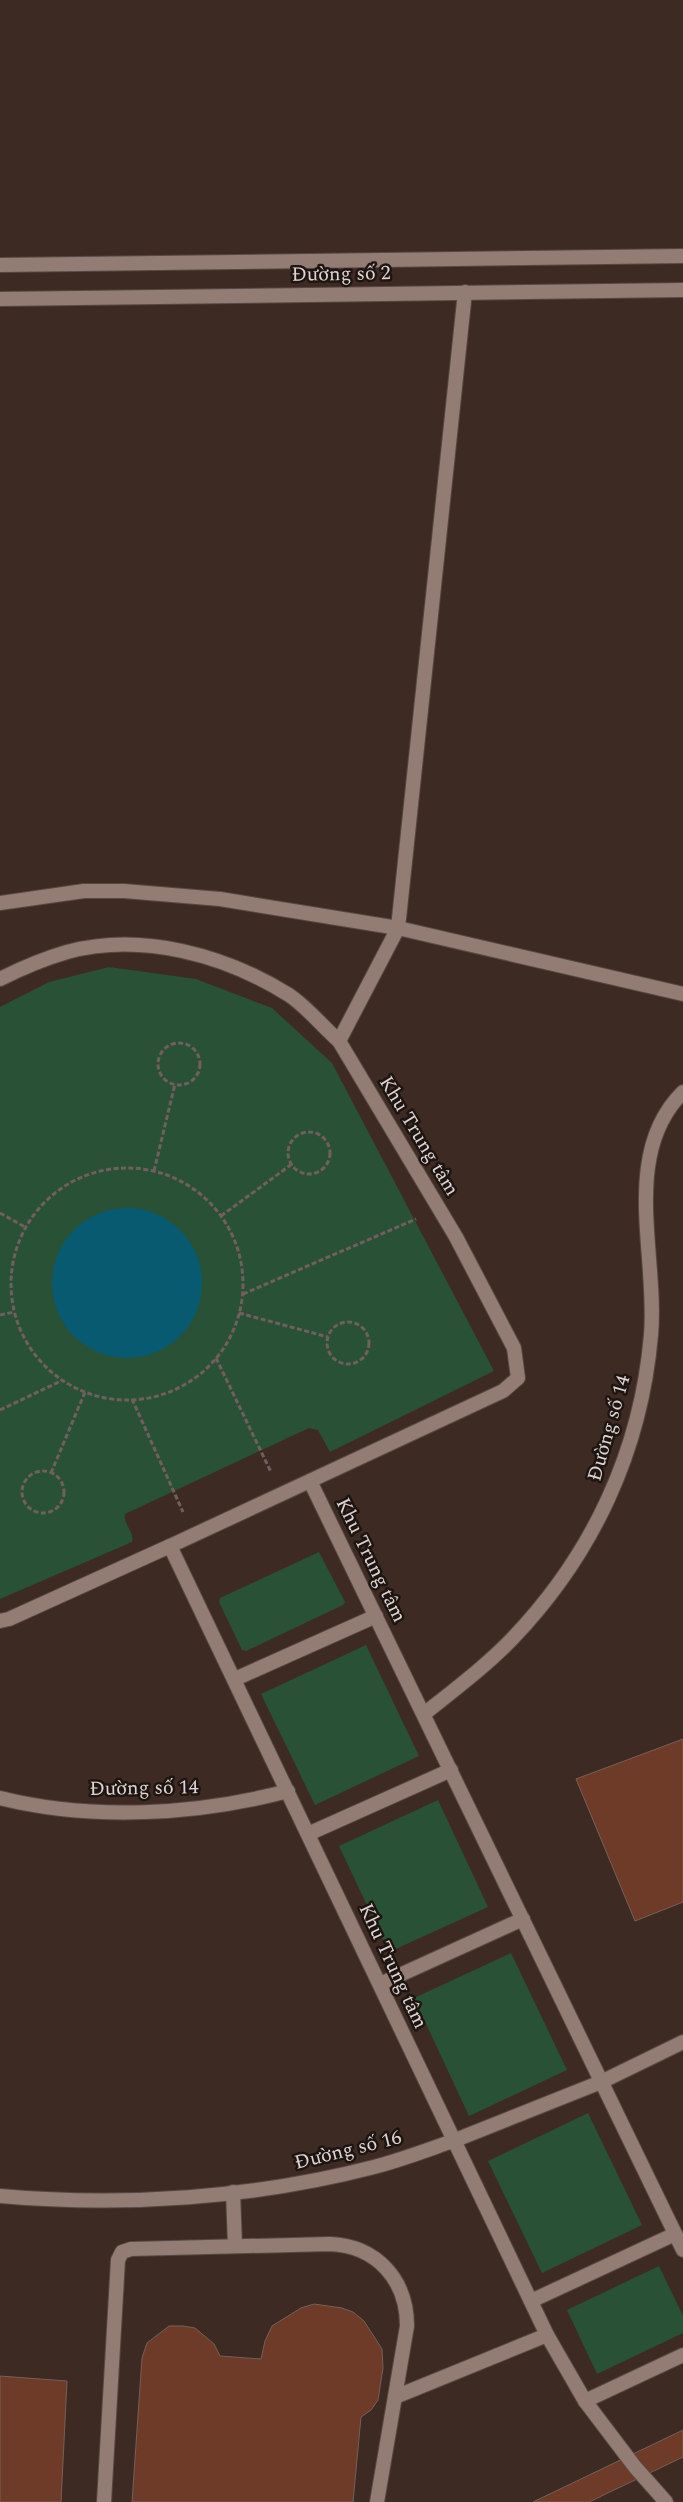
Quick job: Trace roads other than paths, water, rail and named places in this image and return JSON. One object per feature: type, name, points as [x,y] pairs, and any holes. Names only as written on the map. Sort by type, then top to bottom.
[{"type":"street","name":"Đường số 2","points":[[0,265],[683,256]]},
{"type":"street","name":"Đường số 2","points":[[0,299],[683,290]]},
{"type":"street","points":[[340,1041],[398,928],[465,292]]},
{"type":"street","points":[[0,903],[46,895],[124,891],[220,899],[398,928],[683,994]]},
{"type":"street","name":"Khu Trung tâm","points":[[0,979],[32,963],[69,952],[114,945],[166,948],[210,958],[290,996],[340,1041],[439,1209],[514,1348],[518,1378],[503,1391],[170,1546],[9,1619],[0,1621]]},
{"type":"street","name":"Đường số 14","points":[[424,1714],[488,1662],[531,1617],[582,1550],[609,1498],[637,1415],[651,1335],[652,1276],[647,1197],[650,1152],[662,1120],[683,1092]]},
{"type":"street","name":"Khu Trung tâm","points":[[310,1481],[683,2250]]},
{"type":"street","name":"Khu Trung tâm","points":[[170,1546],[547,2335],[585,2401],[635,2467],[666,2502]]},
{"type":"street","points":[[235,1679],[376,1616]]},
{"type":"street","points":[[308,1834],[450,1770]]},
{"type":"street","name":"Đường số 14","points":[[0,1798],[63,1808],[152,1811],[220,1806],[288,1791]]},
{"type":"street","points":[[380,1984],[523,1919]]},
{"type":"street","name":"Đường số 16","points":[[0,2196],[85,2200],[192,2196],[271,2188],[344,2174],[376,2166],[454,2141],[601,2082],[683,2042]]},
{"type":"street","points":[[233,2192],[235,2246]]},
{"type":"street","points":[[531,2301],[675,2234]]},
{"type":"street","points":[[104,2502],[118,2260],[122,2252],[130,2249],[341,2244],[361,2250],[379,2261],[400,2286],[407,2308],[407,2326],[377,2502]]},
{"type":"street","points":[[395,2397],[547,2335]]},
{"type":"street","points":[[585,2401],[683,2355]]},
{"type":"water","points":[[127,1208],[142,1209],[156,1214],[180,1230],[196,1254],[201,1268],[201,1298],[196,1312],[180,1336],[156,1352],[142,1357],[127,1358],[112,1357],[98,1352],[74,1336],[58,1312],[53,1298],[52,1283],[53,1268],[58,1254],[74,1230],[98,1214],[112,1209]]}]
